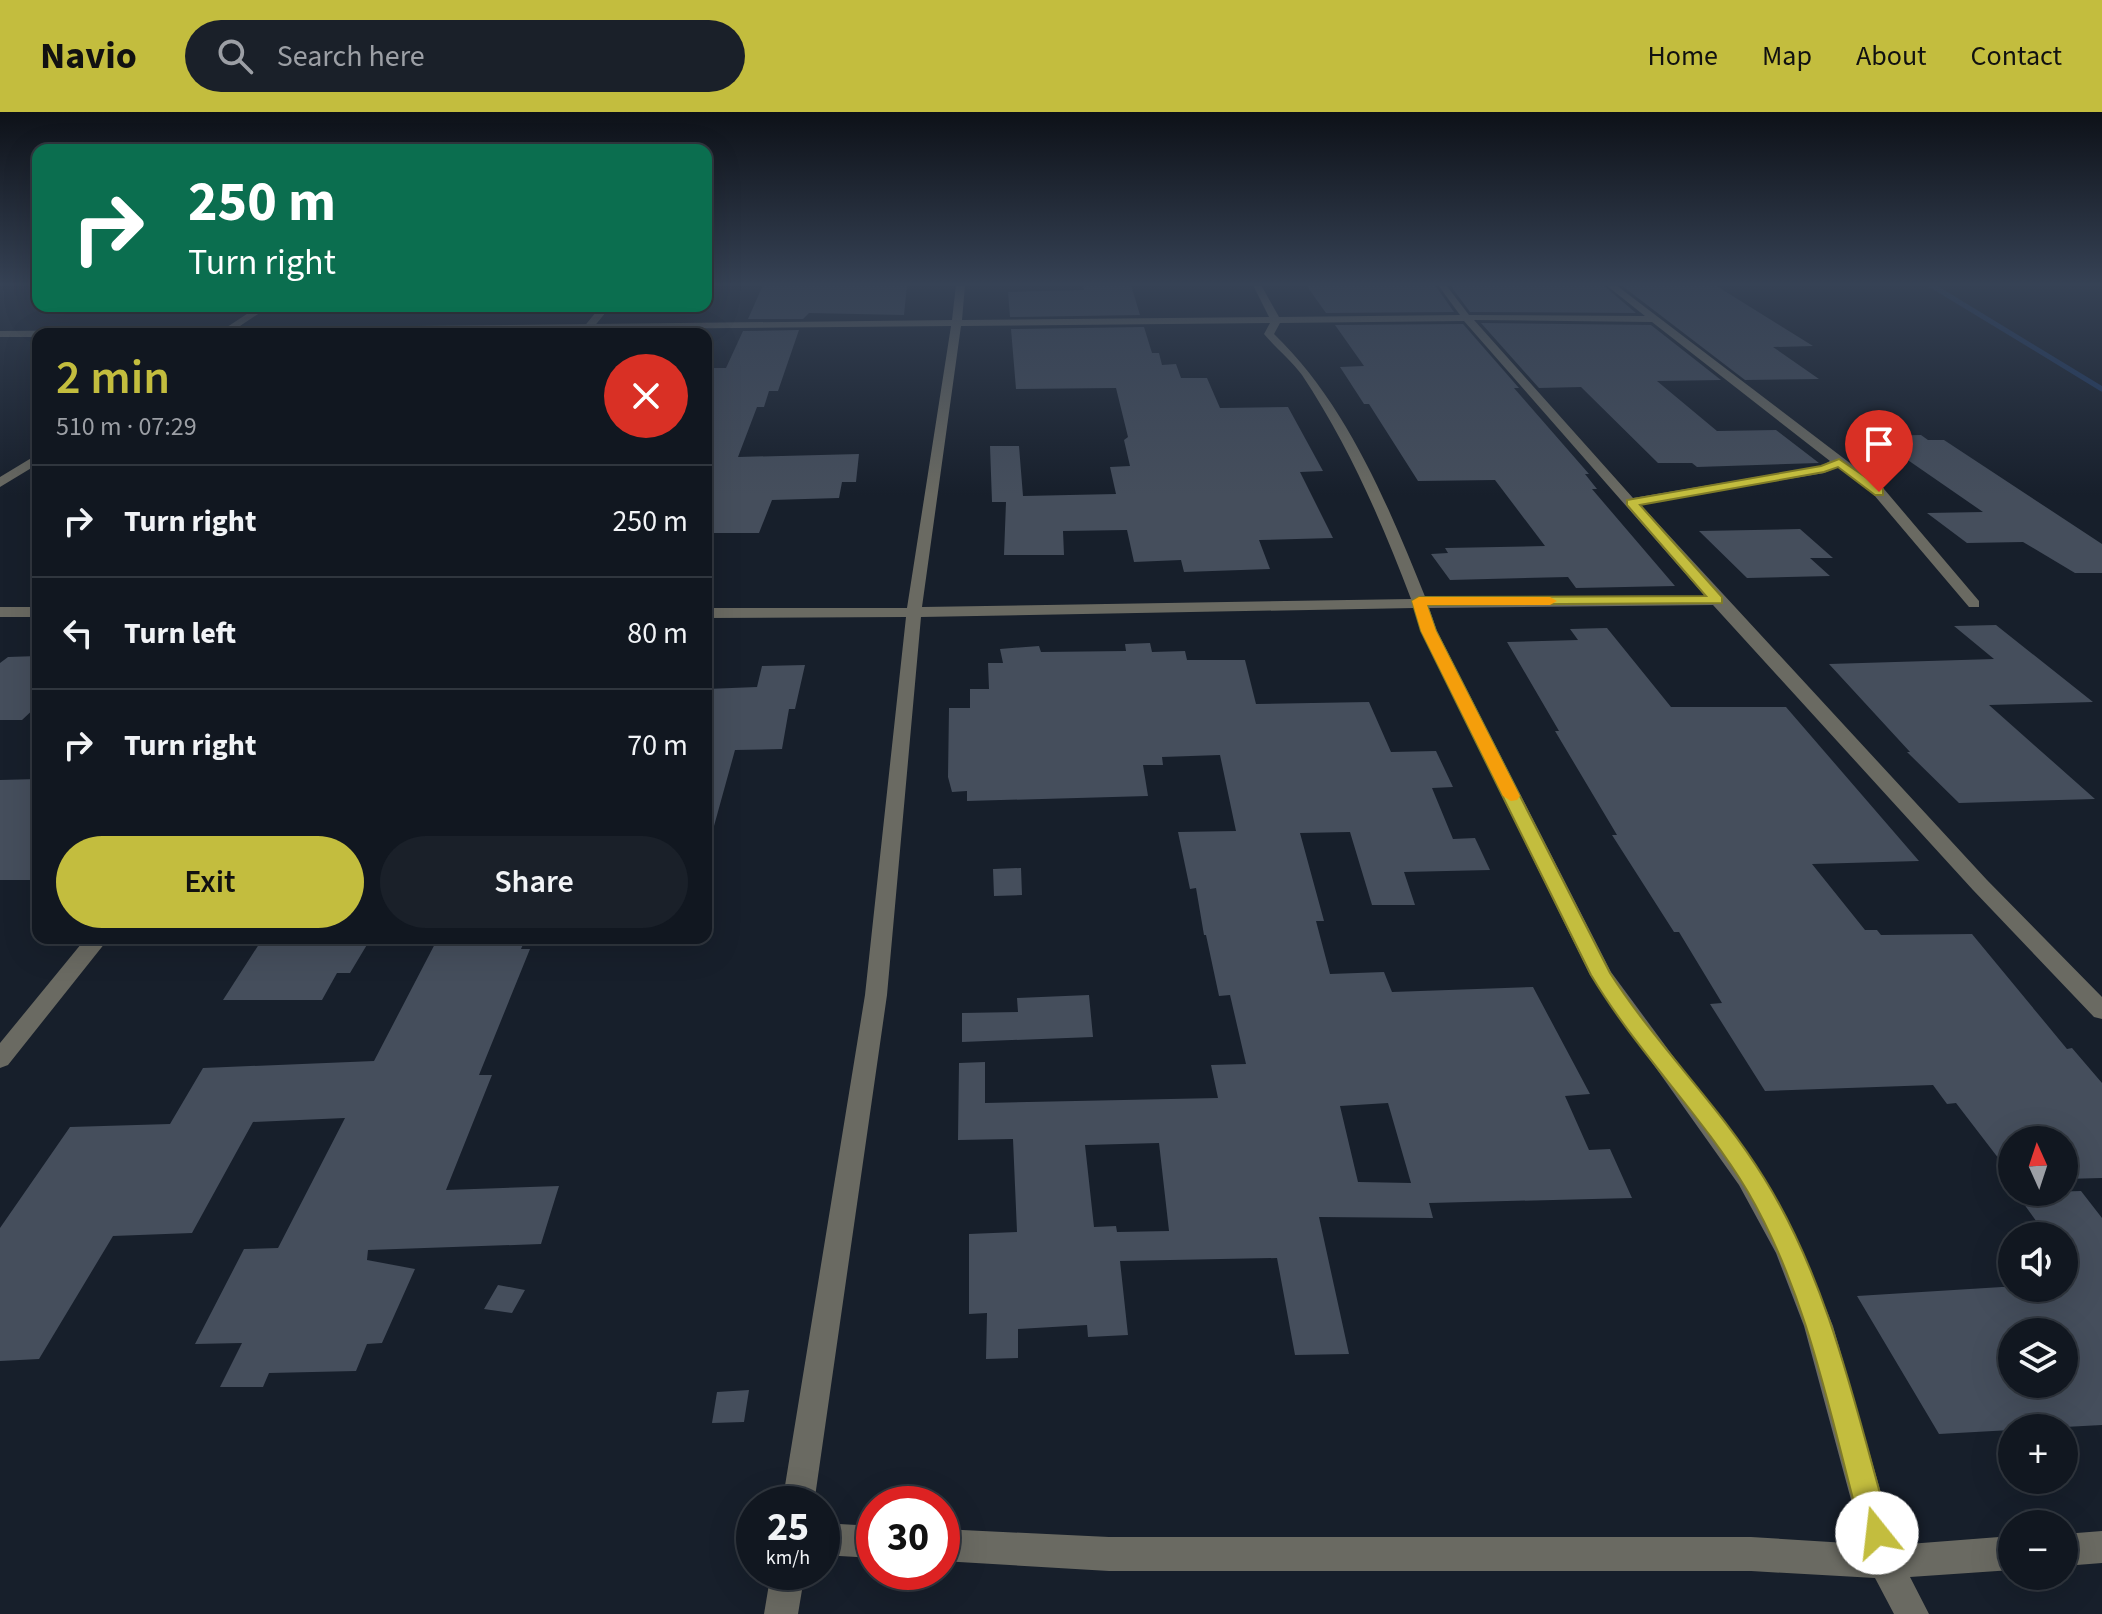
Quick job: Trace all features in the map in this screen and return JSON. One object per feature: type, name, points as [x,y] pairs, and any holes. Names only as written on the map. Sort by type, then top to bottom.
[{"type":"street","points":[[801,1486],[876,995],[914,613],[952,355]]},
{"type":"street","points":[[1289,355],[1306,374],[1372,492],[1429,631],[1601,975],[1628,1018],[1707,1116],[1756,1185],[1791,1253],[1827,1355],[1885,1562],[1912,1614]]},
{"type":"street","points":[[1500,355],[1717,600],[1980,885],[2102,1011]]},
{"type":"street","points":[[1701,355],[1879,492],[1974,604]]},
{"type":"street","points":[[0,483],[32,462]]},
{"type":"street","points":[[1631,502],[1824,469],[1839,462]]},
{"type":"street","points":[[712,613],[914,613],[1419,601],[1717,600]]},
{"type":"street","points":[[0,612],[32,612]]},
{"type":"street","points":[[0,1059],[93,944]]},
{"type":"street","points":[[960,1546],[1109,1554],[1751,1554],[1885,1562],[1998,1554]]},
{"type":"street","points":[[2078,1549],[2102,1547]]},
{"type":"street","points":[[781,1614],[785,1590]]},
{"type":"building","points":[[732,355],[790,355],[778,391],[769,391],[764,407],[757,407],[738,457],[859,454],[856,482],[842,482],[839,498],[772,500],[759,533],[712,533],[712,368],[726,368]]},
{"type":"building","points":[[1013,355],[1160,355],[1162,365],[1176,364],[1181,378],[1207,378],[1220,408],[1288,407],[1323,471],[1300,472],[1333,538],[1259,540],[1270,569],[1184,572],[1181,560],[1134,562],[1127,530],[1063,531],[1064,555],[1004,555],[1006,502],[992,502],[990,446],[1019,446],[1023,496],[1116,494],[1110,467],[1130,466],[1124,440],[1128,437],[1116,388],[1016,389]]},
{"type":"building","points":[[1356,355],[1490,355],[1519,388],[1514,388],[1589,474],[1585,474],[1597,489],[1592,489],[1675,586],[1576,588],[1568,577],[1450,580],[1431,554],[1448,553],[1445,548],[1545,546],[1495,480],[1418,481],[1369,404],[1364,404],[1340,367],[1364,366]]},
{"type":"building","points":[[1510,355],[1689,355],[1721,380],[1657,381],[1717,431],[1776,430],[1819,463],[1697,467],[1692,463],[1658,463],[1581,387],[1539,388]]},
{"type":"building","points":[[1712,355],[1785,355],[1819,379],[1745,380]]},
{"type":"building","points":[[1921,435],[1928,440],[1944,440],[2102,544],[2102,573],[2075,573],[2023,542],[1967,543],[1927,513],[1983,512],[1873,436]]},
{"type":"building","points":[[1800,529],[1833,558],[1810,558],[1830,576],[1747,578],[1699,531]]},
{"type":"building","points":[[1996,625],[2093,702],[1989,705],[2095,799],[1959,803],[1907,752],[1910,752],[1829,664],[1994,659],[1954,626]]},
{"type":"building","points":[[1607,628],[1671,707],[1786,707],[1919,861],[1812,864],[1865,930],[1877,930],[1881,935],[1972,934],[2067,1049],[2072,1048],[2102,1083],[2102,1178],[2078,1179],[2078,1126],[1998,1126],[1998,1158],[1956,1103],[1947,1104],[1933,1085],[1765,1091],[1710,1004],[1722,1003],[1679,932],[1674,932],[1612,835],[1617,835],[1507,642],[1578,640],[1570,629]]},
{"type":"building","points":[[1150,643],[1152,652],[1185,651],[1187,660],[1245,660],[1256,704],[1369,702],[1391,752],[1436,751],[1453,787],[1432,788],[1453,839],[1475,838],[1490,870],[1404,872],[1415,905],[1372,905],[1350,832],[1300,833],[1324,921],[1316,921],[1330,974],[1384,972],[1392,992],[1533,987],[1590,1094],[1565,1096],[1589,1150],[1610,1149],[1632,1198],[1429,1203],[1433,1218],[1319,1217],[1349,1354],[1295,1355],[1277,1258],[1120,1261],[1128,1335],[1088,1337],[1087,1325],[1018,1329],[1018,1358],[986,1359],[987,1313],[969,1314],[969,1234],[1017,1232],[1013,1139],[958,1140],[959,1063],[985,1062],[985,1103],[1218,1098],[1211,1065],[1246,1064],[1230,995],[1219,996],[1196,888],[1190,889],[1178,832],[1236,831],[1220,755],[1162,757],[1163,765],[1143,765],[1148,796],[967,801],[967,791],[952,792],[948,777],[949,708],[970,708],[970,689],[989,689],[988,663],[1003,663],[1000,649],[1039,646],[1041,652],[1126,651],[1125,644]],"holes":[[[1388,1103],[1411,1183],[1358,1182],[1340,1106]],[[1159,1143],[1169,1231],[1117,1232],[1116,1226],[1094,1227],[1085,1145]]]},
{"type":"building","points":[[32,656],[32,711],[22,720],[0,720],[0,663],[8,657]]},
{"type":"building","points":[[805,665],[795,709],[789,709],[782,749],[735,750],[712,826],[712,689],[757,687],[762,666]]},
{"type":"building","points":[[32,779],[32,880],[0,880],[0,780]]},
{"type":"building","points":[[1021,868],[1022,895],[994,896],[993,869]]},
{"type":"building","points":[[259,944],[367,944],[350,973],[337,973],[322,1000],[223,1000]]},
{"type":"building","points":[[435,944],[523,944],[521,949],[530,949],[479,1075],[492,1075],[446,1190],[559,1186],[541,1244],[368,1250],[367,1260],[415,1269],[382,1343],[367,1344],[356,1371],[269,1373],[263,1387],[220,1387],[242,1343],[195,1344],[244,1249],[278,1248],[345,1118],[253,1122],[192,1233],[113,1236],[39,1359],[0,1361],[0,1228],[70,1127],[170,1124],[203,1068],[374,1061]]},
{"type":"building","points":[[1089,995],[1093,1037],[962,1042],[962,1013],[1018,1012],[1017,998]]},
{"type":"building","points":[[2078,1191],[2102,1218],[2102,1425],[2078,1426],[2078,1414],[1998,1414],[1998,1431],[1939,1434],[1857,1296],[1998,1287],[1998,1302],[2078,1302],[2078,1222],[2037,1222],[2025,1206],[2078,1206]]},
{"type":"building","points":[[498,1285],[525,1290],[512,1313],[484,1309]]},
{"type":"building","points":[[749,1390],[744,1422],[712,1423],[717,1392]]},
{"type":"waterway","points":[[2046,355],[2102,389]]},
{"type":"slow traffic","points":[[1511,796],[1429,631],[1419,601],[1550,601]]},
{"type":"route","points":[[1877,1533],[1827,1355],[1791,1253],[1756,1185],[1707,1116],[1628,1018],[1601,975],[1429,631],[1419,601],[1717,600],[1631,502],[1824,469],[1839,462],[1879,492]]}]
